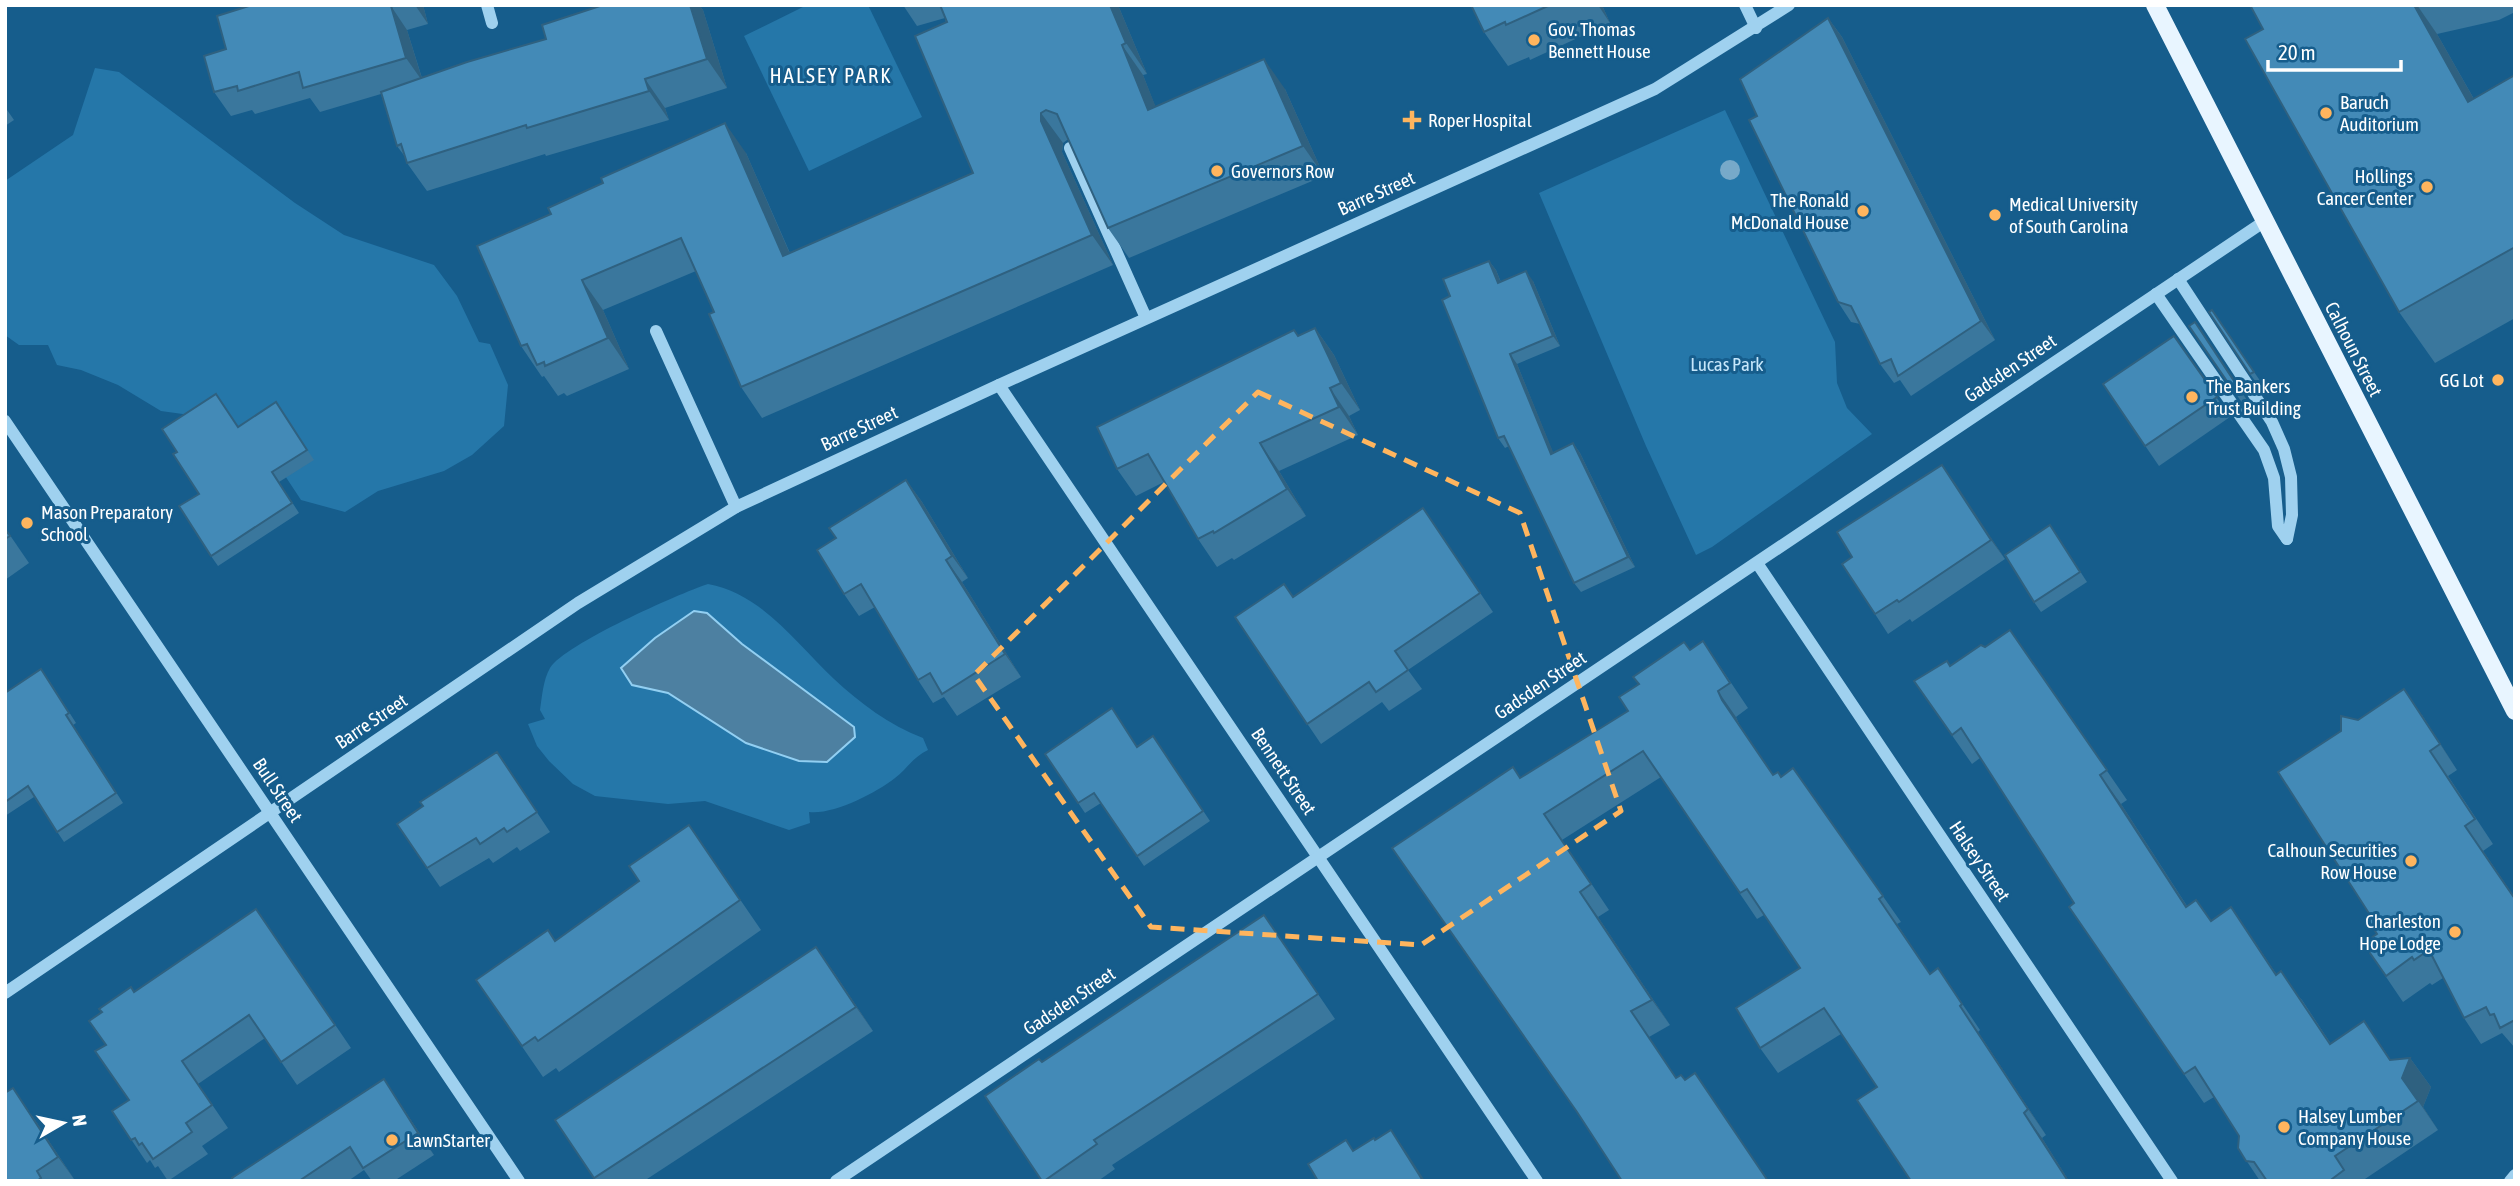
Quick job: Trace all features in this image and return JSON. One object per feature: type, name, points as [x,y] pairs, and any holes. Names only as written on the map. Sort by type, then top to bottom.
[{"type":"main road","name":"Calhoun Street","points":[[2155,5],[2515,711]]},
{"type":"street","points":[[487,5],[492,23]]},
{"type":"street","points":[[1745,5],[1756,28]]},
{"type":"street","name":"Barre Street","points":[[5,993],[578,603],[736,507],[1146,318],[1656,89],[1787,6]]},
{"type":"street","points":[[1070,148],[1146,318]]},
{"type":"street","name":"Gadsden Street","points":[[836,1181],[2265,221]]},
{"type":"street","points":[[2156,293],[2264,450],[2274,478],[2278,526],[2287,540],[2292,515],[2291,477],[2284,449],[2272,422],[2178,279]]},
{"type":"street","points":[[656,331],[736,507]]},
{"type":"street","name":"Bennett Street","points":[[999,385],[1537,1181]]},
{"type":"street","name":"Bull Street","points":[[5,421],[519,1181]]},
{"type":"street","name":"Halsey Street","points":[[1757,563],[2172,1181]]},
{"type":"street","points":[[2511,1181],[2515,1175]]},
{"type":"highlighted area","points":[[1258,392],[1520,513],[1621,811],[1421,945],[1151,927],[974,675]]},
{"type":"green space","points":[[807,5],[868,5],[922,117],[809,171],[744,36]]},
{"type":"green space","points":[[95,68],[119,72],[295,203],[344,235],[434,265],[457,296],[479,342],[490,344],[508,385],[504,426],[472,455],[444,471],[378,491],[345,512],[301,500],[268,450],[197,416],[161,411],[118,385],[81,370],[57,365],[48,345],[19,345],[5,335],[5,181],[73,135]]},
{"type":"green space","name":"Lucas Park","points":[[1725,110],[1835,342],[1837,383],[1847,408],[1872,434],[1712,547],[1696,555],[1646,446],[1539,193]]},
{"type":"green space","points":[[708,584],[745,598],[777,621],[844,688],[887,720],[923,738],[928,750],[877,790],[842,807],[809,812],[810,823],[789,830],[705,801],[668,804],[595,796],[573,784],[537,746],[528,724],[545,719],[540,710],[544,683],[550,668],[577,646],[599,634]]},
{"type":"shaded area","points":[[694,611],[707,613],[742,644],[854,727],[855,737],[827,762],[799,761],[746,743],[668,693],[632,685],[621,668],[655,638]]},
{"type":"building","points":[[252,5],[392,5],[406,58],[303,88],[299,72],[238,91],[237,86],[214,92],[204,56],[226,49],[217,16]]},
{"type":"building","points":[[603,5],[690,5],[707,59],[645,79],[649,91],[527,128],[526,125],[407,163],[401,144],[397,146],[381,92],[467,62],[546,39],[542,25]]},
{"type":"building","points":[[940,5],[1110,5],[1126,43],[1122,45],[1148,110],[1264,59],[1303,146],[1108,228],[1057,114],[1046,110],[1041,113],[1041,121],[1092,235],[741,387],[709,314],[714,312],[681,238],[582,280],[608,338],[545,366],[544,362],[537,365],[527,344],[521,346],[477,246],[551,214],[548,208],[603,183],[601,178],[725,123],[783,256],[973,173],[915,36],[947,22]]},
{"type":"building","points":[[1471,5],[1550,5],[1484,32]]},
{"type":"building","name":"Hollings Cancer Center","points":[[2250,5],[2414,5],[2468,102],[2515,75],[2515,247],[2399,312],[2245,39],[2263,29]]},
{"type":"building","name":"The Ronald McDonald House","points":[[1828,18],[1981,321],[1898,376],[1891,359],[1880,364],[1851,306],[1838,302],[1749,120],[1757,116],[1740,79]]},
{"type":"building","points":[[1489,261],[1498,283],[1526,271],[1553,336],[1510,354],[1551,454],[1573,443],[1628,557],[1574,583],[1504,436],[1498,438],[1442,300],[1450,296],[1443,279]]},
{"type":"building","points":[[2212,310],[2254,372],[2250,374],[2209,312]]},
{"type":"building","points":[[2195,322],[2236,384],[2231,387],[2189,326]]},
{"type":"building","points":[[1315,328],[1341,383],[1330,388],[1339,407],[1260,443],[1287,489],[1214,533],[1213,531],[1198,539],[1148,454],[1117,469],[1097,427],[1294,330],[1298,336]]},
{"type":"building","points":[[2174,336],[2217,397],[2145,446],[2103,384]]},
{"type":"building","points":[[216,394],[238,427],[276,402],[307,450],[272,472],[292,503],[211,556],[179,506],[199,494],[173,454],[177,452],[162,429]]},
{"type":"building","points":[[1942,465],[1991,540],[1899,602],[1897,600],[1875,614],[1842,564],[1852,557],[1837,532]]},
{"type":"building","points":[[906,480],[952,556],[946,560],[1005,654],[942,694],[930,673],[918,680],[861,584],[844,594],[817,550],[836,538],[829,528]]},
{"type":"building","points":[[1423,508],[1480,593],[1395,651],[1408,670],[1376,692],[1369,682],[1307,724],[1235,617],[1284,584],[1293,597]]},
{"type":"building","points":[[2050,525],[2080,572],[2034,602],[2005,555]]},
{"type":"building","points":[[2010,630],[2107,770],[2100,775],[2186,907],[2196,900],[2211,921],[2231,907],[2276,975],[2281,971],[2330,1044],[2364,1021],[2390,1060],[2410,1058],[2402,1078],[2418,1101],[2335,1156],[2344,1170],[2332,1179],[2333,1181],[2267,1181],[2254,1162],[2246,1161],[2238,1148],[2239,1136],[2195,1067],[2184,1074],[2069,907],[2074,903],[1961,728],[1952,735],[1914,681],[1947,661],[1950,666]]},
{"type":"building","points":[[1703,641],[1730,683],[1718,691],[1722,700],[1773,775],[1778,772],[1781,777],[1793,768],[1883,896],[1879,899],[1930,974],[1938,968],[2028,1109],[2024,1113],[2068,1181],[1911,1181],[1857,1100],[1877,1087],[1824,1008],[1760,1048],[1736,1008],[1800,968],[1747,889],[1740,893],[1643,751],[1544,814],[1591,884],[1580,892],[1652,1000],[1631,1011],[1676,1078],[1681,1075],[1685,1080],[1695,1073],[1768,1181],[1622,1181],[1577,1112],[1392,848],[1513,767],[1520,778],[1628,711],[1619,697],[1639,684],[1633,677],[1684,642],[1690,650]]},
{"type":"building","points":[[41,669],[69,713],[66,715],[116,793],[57,832],[28,786],[5,802],[5,693]]},
{"type":"building","points":[[2404,689],[2440,744],[2430,751],[2475,819],[2465,826],[2515,899],[2515,1020],[2500,1028],[2494,1014],[2490,1015],[2486,1007],[2464,1018],[2429,950],[2414,960],[2412,957],[2386,976],[2363,943],[2377,934],[2368,920],[2372,918],[2278,772],[2341,731],[2341,716],[2358,720]]},
{"type":"building","points":[[1112,708],[1137,747],[1153,736],[1203,811],[1137,856],[1094,793],[1078,803],[1045,754]]},
{"type":"building","points":[[497,752],[537,812],[507,832],[504,828],[480,844],[476,838],[427,868],[397,824],[423,806],[420,802]]},
{"type":"building","points":[[689,825],[740,900],[538,1041],[535,1037],[522,1046],[476,980],[548,930],[555,941],[639,881],[629,866]]},
{"type":"building","points":[[256,909],[335,1025],[281,1062],[249,1015],[182,1061],[212,1105],[186,1123],[192,1132],[153,1159],[142,1143],[139,1145],[135,1138],[131,1140],[112,1111],[129,1100],[95,1051],[106,1045],[89,1021],[102,1012],[99,1009],[131,987],[134,992]]},
{"type":"building","points":[[1264,915],[1318,994],[1094,1140],[1097,1144],[1042,1181],[985,1096],[1039,1059],[1042,1062]]},
{"type":"building","points":[[816,947],[856,1007],[594,1178],[555,1120]]},
{"type":"building","points":[[384,1079],[418,1133],[363,1168],[350,1147],[299,1181],[233,1181],[232,1178]]},
{"type":"building","points":[[13,1088],[58,1157],[37,1171],[41,1178],[37,1181],[5,1181],[5,1093]]},
{"type":"building","points":[[1391,1130],[1423,1181],[1318,1181],[1308,1164],[1346,1140],[1353,1151]]},
{"type":"place","name":"Gov. Thomas Bennett House","points":[[1534,40]]},
{"type":"place","name":"Baruch Auditorium","points":[[2326,113]]},
{"type":"place","name":"Roper Hospital","points":[[1412,120]]},
{"type":"place","name":"Governors Row","points":[[1217,171]]},
{"type":"place","name":"Hollings Cancer Center","points":[[2427,187]]},
{"type":"place","name":"The Ronald McDonald House","points":[[1863,211]]},
{"type":"place","name":"Medical University of South Carolina","points":[[1995,215]]},
{"type":"place","name":"GG Lot","points":[[2498,380]]},
{"type":"place","name":"The Bankers Trust Building","points":[[2192,397]]},
{"type":"place","name":"Mason Preparatory School","points":[[27,523]]},
{"type":"place","name":"Calhoun Securities Row House","points":[[2411,861]]},
{"type":"place","name":"Charleston Hope Lodge","points":[[2455,932]]},
{"type":"place","name":"Halsey Lumber Company House","points":[[2284,1127]]},
{"type":"place","name":"LawnStarter","points":[[392,1140]]},
{"type":"district","name":"HALSEY PARK","points":[[831,76]]}]
